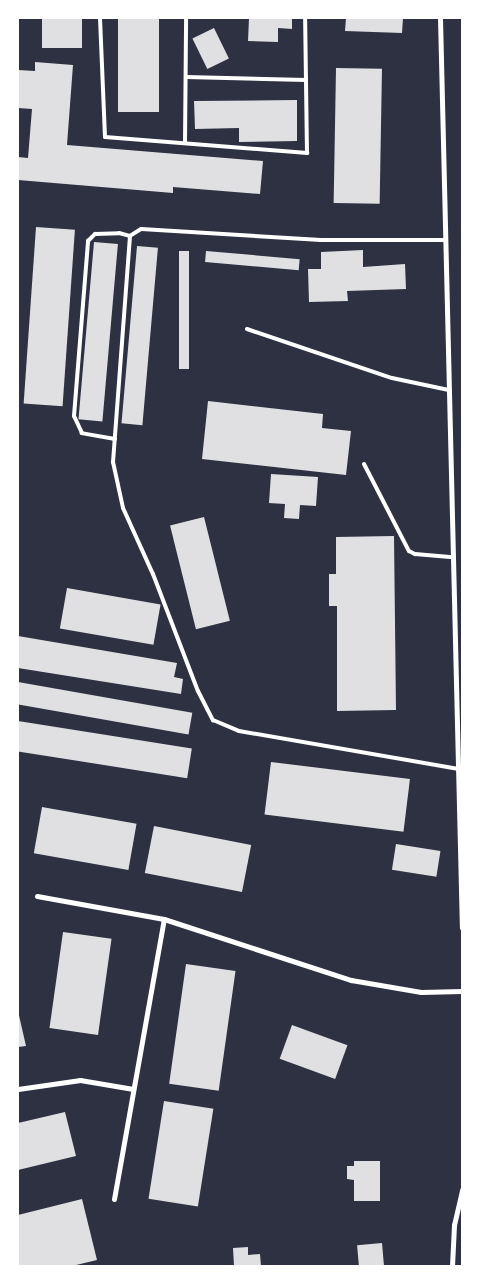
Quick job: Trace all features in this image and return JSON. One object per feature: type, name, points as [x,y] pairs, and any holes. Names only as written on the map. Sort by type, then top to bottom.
[{"type":"street","points":[[440,18],[462,928]]},
{"type":"street","points":[[37,896],[164,919],[351,980],[421,992],[462,991]]},
{"type":"street","points":[[114,1199],[164,919]]},
{"type":"street","points":[[18,1089],[80,1080],[133,1089]]},
{"type":"street","points":[[452,1266],[454,1225],[462,1189]]},
{"type":"lane","points":[[100,18],[105,137],[307,153],[305,18]]},
{"type":"lane","points":[[185,143],[186,18]]},
{"type":"lane","points":[[186,76],[306,80]]},
{"type":"lane","points":[[115,439],[82,433],[74,416],[88,241],[96,234],[119,233],[130,236],[141,229],[321,240],[446,240]]},
{"type":"lane","points":[[130,236],[113,462],[123,508],[153,574],[198,691],[213,720],[239,731],[459,769]]},
{"type":"lane","points":[[247,329],[392,378],[449,390]]},
{"type":"lane","points":[[364,464],[409,551],[415,554],[454,557]]},
{"type":"building","points":[[42,18],[82,18],[82,48],[42,48]]},
{"type":"building","points":[[118,18],[159,18],[159,112],[118,112]]},
{"type":"building","points":[[249,18],[292,18],[292,29],[278,28],[278,42],[248,41]]},
{"type":"building","points":[[346,18],[403,18],[402,33],[345,31]]},
{"type":"building","points":[[214,28],[229,59],[207,69],[192,39]]},
{"type":"building","points":[[35,62],[73,65],[67,145],[263,161],[260,194],[173,187],[173,193],[18,180],[18,157],[28,158],[32,109],[18,108],[18,70],[35,71]]},
{"type":"building","points":[[336,68],[382,69],[380,204],[334,203]]},
{"type":"building","points":[[297,100],[297,141],[239,142],[239,128],[195,129],[194,101]]},
{"type":"building","points":[[36,227],[75,230],[63,406],[24,404]]},
{"type":"building","points":[[94,242],[118,244],[102,421],[78,419]]},
{"type":"building","points":[[137,246],[158,248],[142,425],[121,423]]},
{"type":"building","points":[[363,250],[363,267],[405,264],[406,289],[347,291],[348,301],[309,302],[308,269],[321,269],[321,252]]},
{"type":"building","points":[[179,251],[189,251],[189,369],[179,369]]},
{"type":"building","points":[[206,251],[300,259],[299,270],[205,262]]},
{"type":"building","points":[[208,401],[323,414],[322,428],[351,431],[346,475],[202,459]]},
{"type":"building","points":[[271,474],[318,477],[316,506],[300,505],[299,519],[284,518],[285,504],[269,503]]},
{"type":"building","points":[[204,517],[230,621],[196,629],[170,525]]},
{"type":"building","points":[[394,536],[396,710],[337,711],[337,606],[329,606],[329,574],[336,574],[336,537]]},
{"type":"building","points":[[67,588],[161,604],[153,645],[60,628]]},
{"type":"building","points":[[18,636],[177,663],[174,677],[183,679],[181,694],[18,668]]},
{"type":"building","points":[[18,682],[192,713],[188,734],[18,704]]},
{"type":"building","points":[[18,721],[192,749],[187,778],[18,751]]},
{"type":"building","points":[[271,762],[410,779],[403,832],[265,815]]},
{"type":"building","points":[[42,807],[137,824],[128,870],[34,853]]},
{"type":"building","points":[[154,826],[251,845],[242,892],[145,873]]},
{"type":"building","points":[[396,844],[440,851],[436,877],[392,870]]},
{"type":"building","points":[[63,932],[112,939],[98,1035],[50,1028]]},
{"type":"building","points":[[186,964],[236,971],[219,1091],[169,1084]]},
{"type":"building","points":[[18,1011],[26,1046],[18,1047]]},
{"type":"building","points":[[292,1025],[347,1045],[335,1079],[280,1059]]},
{"type":"building","points":[[164,1101],[213,1109],[198,1207],[149,1199]]},
{"type":"building","points":[[65,1112],[76,1156],[18,1170],[18,1123]]},
{"type":"building","points":[[354,1161],[380,1161],[380,1201],[354,1201],[354,1180],[347,1179],[347,1166],[354,1166]]},
{"type":"building","points":[[82,1199],[97,1260],[72,1266],[18,1266],[18,1215]]},
{"type":"building","points":[[382,1243],[384,1266],[359,1266],[357,1245]]},
{"type":"building","points":[[248,1247],[248,1255],[260,1254],[261,1266],[234,1266],[233,1248]]}]
